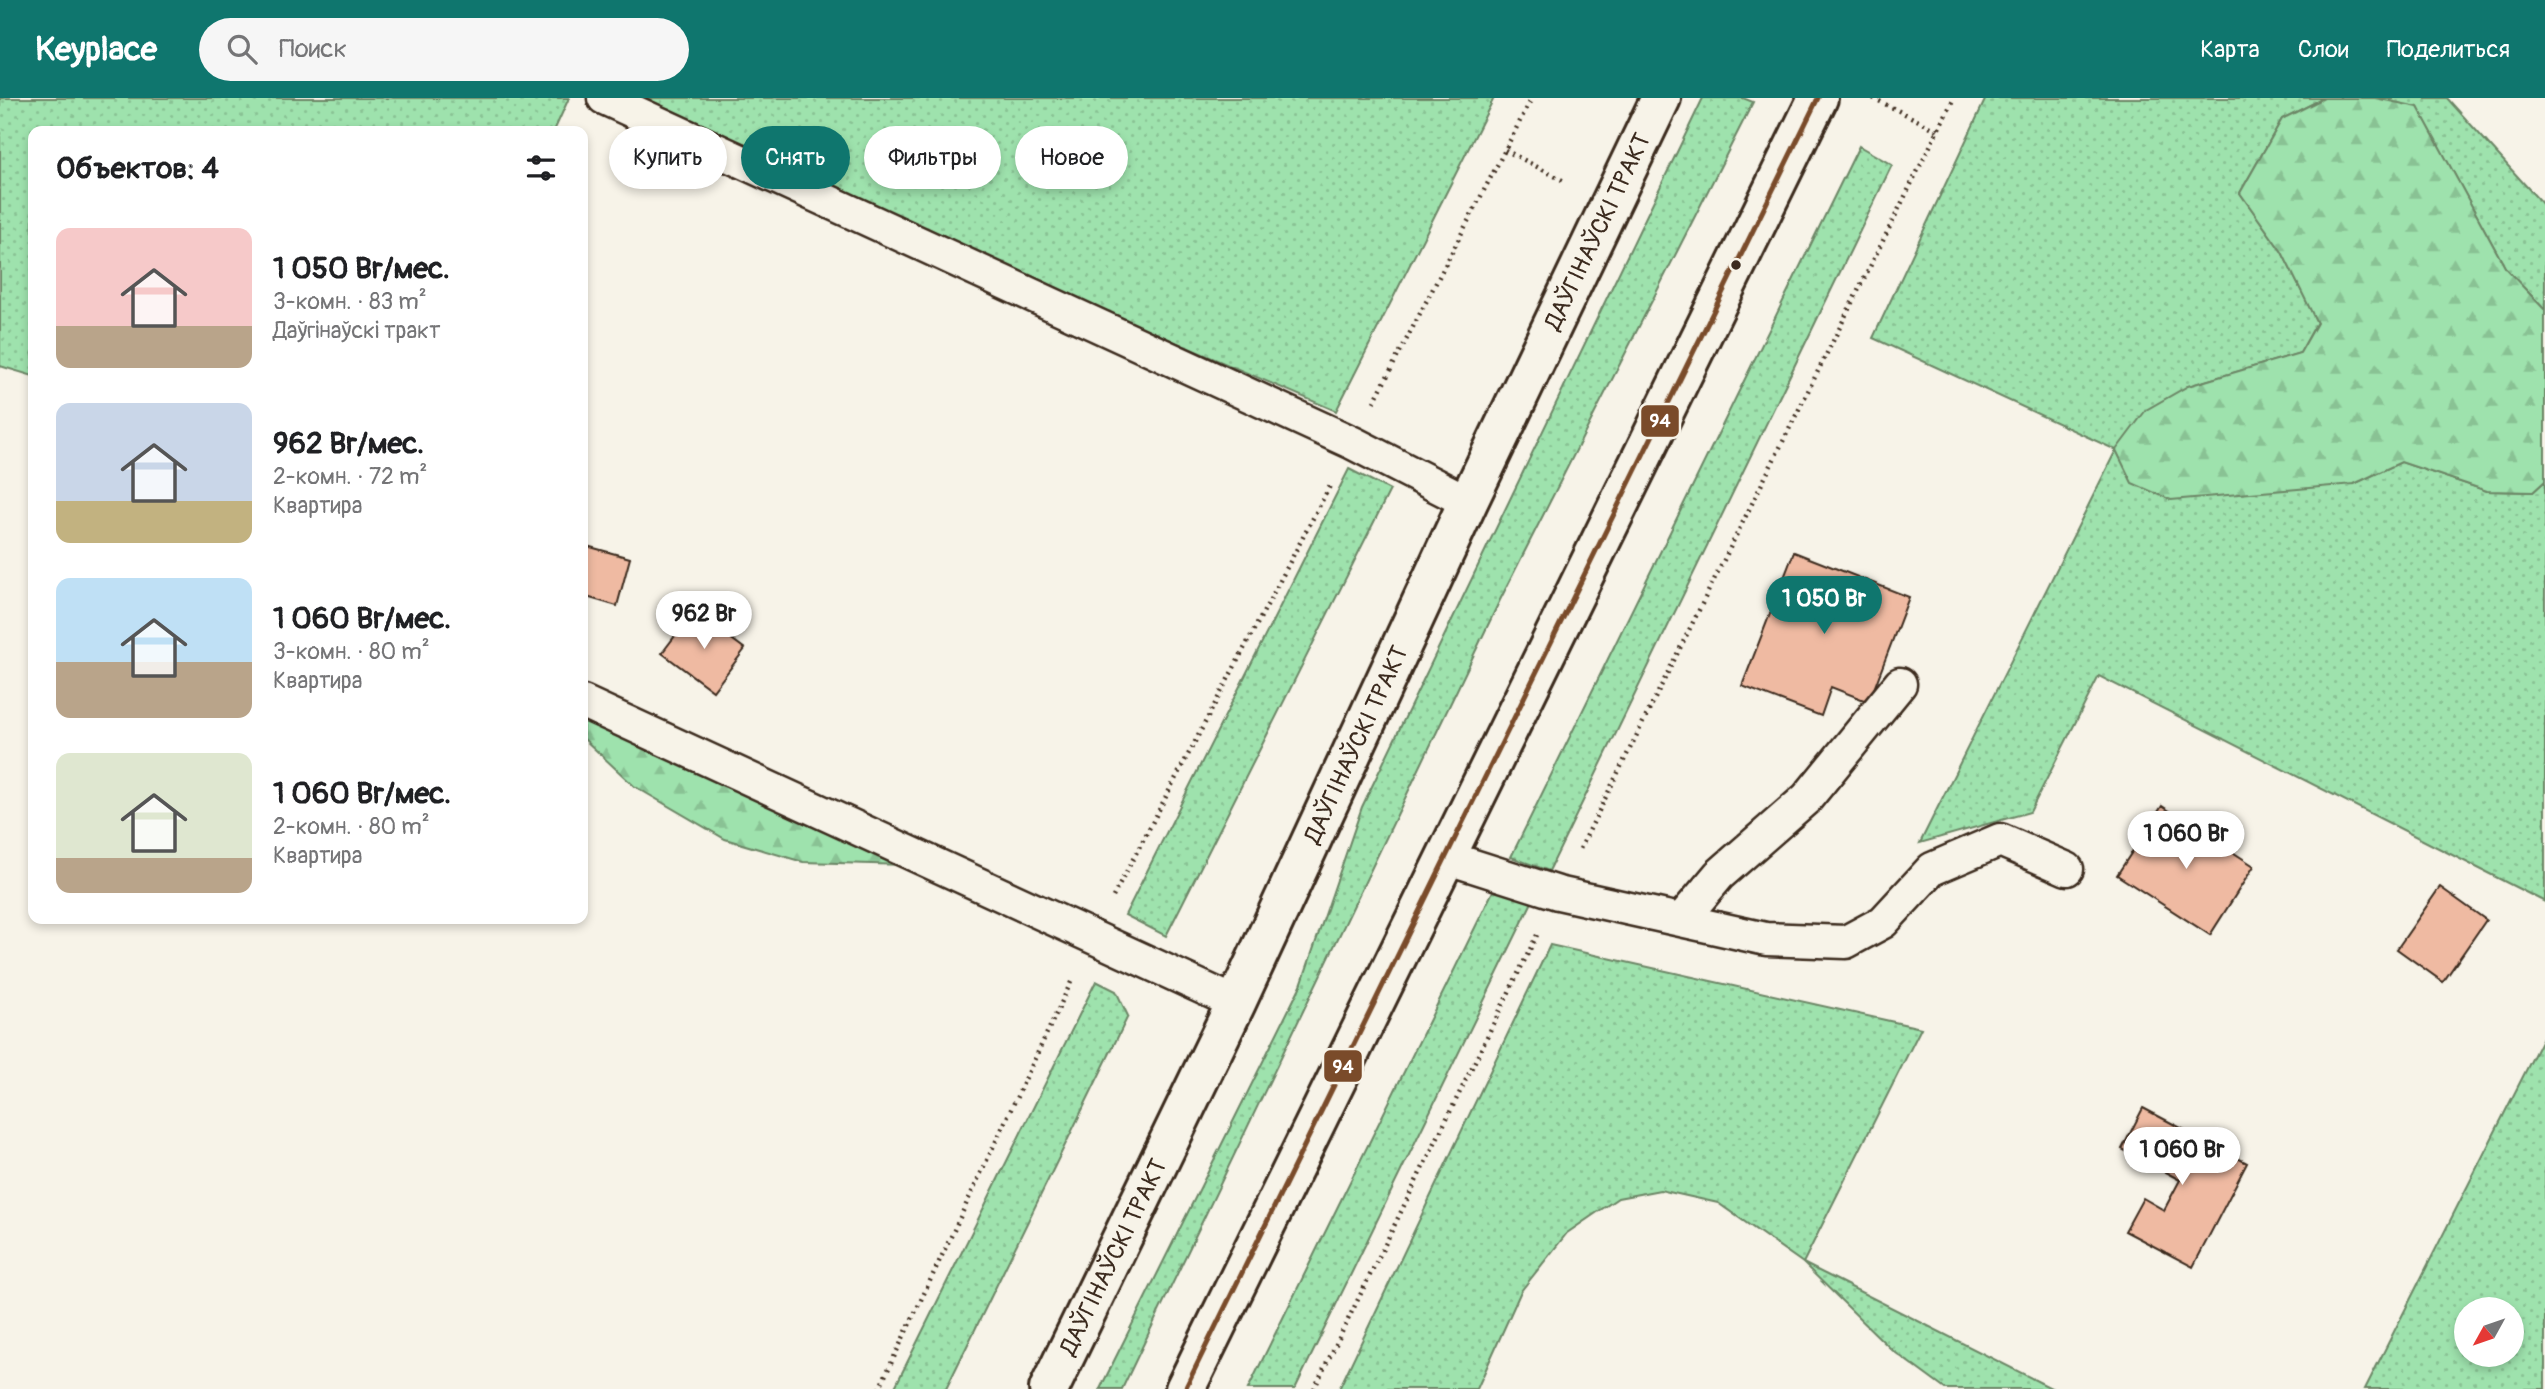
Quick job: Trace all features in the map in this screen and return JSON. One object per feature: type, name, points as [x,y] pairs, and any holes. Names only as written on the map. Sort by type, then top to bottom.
[{"type":"main road","name":"ДАЎГІНАЎСКІ ТРАКТ","points":[[1049,1389],[1236,1003],[1468,502],[1661,98]]},
{"type":"main road","points":[[1185,1389],[1818,98]]},
{"type":"lane","points":[[604,98],[1353,443],[1468,502]]},
{"type":"lane","points":[[1682,919],[1719,874],[1807,798],[1900,684]]},
{"type":"lane","points":[[588,704],[1236,1003]]},
{"type":"lane","points":[[1445,857],[1558,893],[1766,939],[1846,942],[1884,922],[1932,869],[2000,840],[2067,869]]},
{"type":"path","points":[[878,1389],[1092,937],[1532,98]]},
{"type":"path","points":[[1873,98],[1939,131]]},
{"type":"path","points":[[1314,1389],[1954,98]]},
{"type":"path","points":[[1505,150],[1609,206]]},
{"type":"green space","points":[[0,98],[569,98],[556,126],[28,126],[28,374],[0,366]]},
{"type":"green space","points":[[606,98],[1494,98],[1336,411],[818,189],[850,189],[850,126],[741,126],[741,156],[727,150],[727,126],[671,126]]},
{"type":"green space","points":[[1703,98],[1743,98],[1753,102],[1500,600],[1122,1389],[1100,1389],[1301,985],[1362,807]]},
{"type":"green space","points":[[1986,98],[2324,98],[2282,119],[2240,193],[2282,252],[2317,322],[2300,353],[2188,386],[2354,484],[2401,462],[2487,491],[2533,492],[2545,481],[2545,902],[2099,676],[2030,812],[1920,843],[2116,450],[1873,338]]},
{"type":"green space","points":[[2324,98],[2375,98],[2418,107],[2506,269],[2545,310],[2545,481],[2533,492],[2487,491],[2401,462],[2354,484],[2171,500],[2132,483],[2116,450],[2146,410],[2188,386],[2300,353],[2317,323],[2282,252],[2240,193],[2282,119]]},
{"type":"green space","points":[[2375,98],[2447,98],[2545,207],[2545,310],[2506,269],[2418,108]]},
{"type":"green space","points":[[1859,146],[1892,165],[1549,871],[1511,857]]},
{"type":"green space","points":[[1349,469],[1390,490],[1166,936],[1125,915]]},
{"type":"green space","points":[[588,704],[940,866],[803,862],[725,839],[634,786],[588,743]]},
{"type":"green space","points":[[1495,887],[1533,900],[1295,1389],[1248,1389]]},
{"type":"green space","points":[[1550,945],[1921,1028],[1803,1263],[1718,1203],[1660,1190],[1618,1198],[1567,1233],[1521,1291],[1477,1389],[1339,1389]]},
{"type":"green space","points":[[1096,981],[1116,991],[1128,1016],[946,1389],[894,1389]]},
{"type":"green space","points":[[2545,1033],[2545,1389],[2365,1389]]},
{"type":"green space","points":[[1803,1263],[2053,1389],[1945,1389],[1892,1350]]},
{"type":"building","points":[[588,546],[630,558],[617,606],[588,597]]},
{"type":"building","points":[[1794,552],[1909,597],[1869,702],[1831,687],[1821,716],[1742,686]]},
{"type":"building","points":[[694,611],[745,649],[713,691],[662,653]]},
{"type":"building","points":[[2162,806],[2254,866],[2210,935],[2117,875]]},
{"type":"building","points":[[2440,887],[2486,920],[2443,982],[2397,949]]},
{"type":"building","points":[[2143,1108],[2247,1163],[2193,1267],[2125,1231],[2143,1198],[2164,1210],[2180,1180],[2122,1149]]},
{"type":"transit line","name":"94","points":[[1185,1389],[1818,98]]}]
